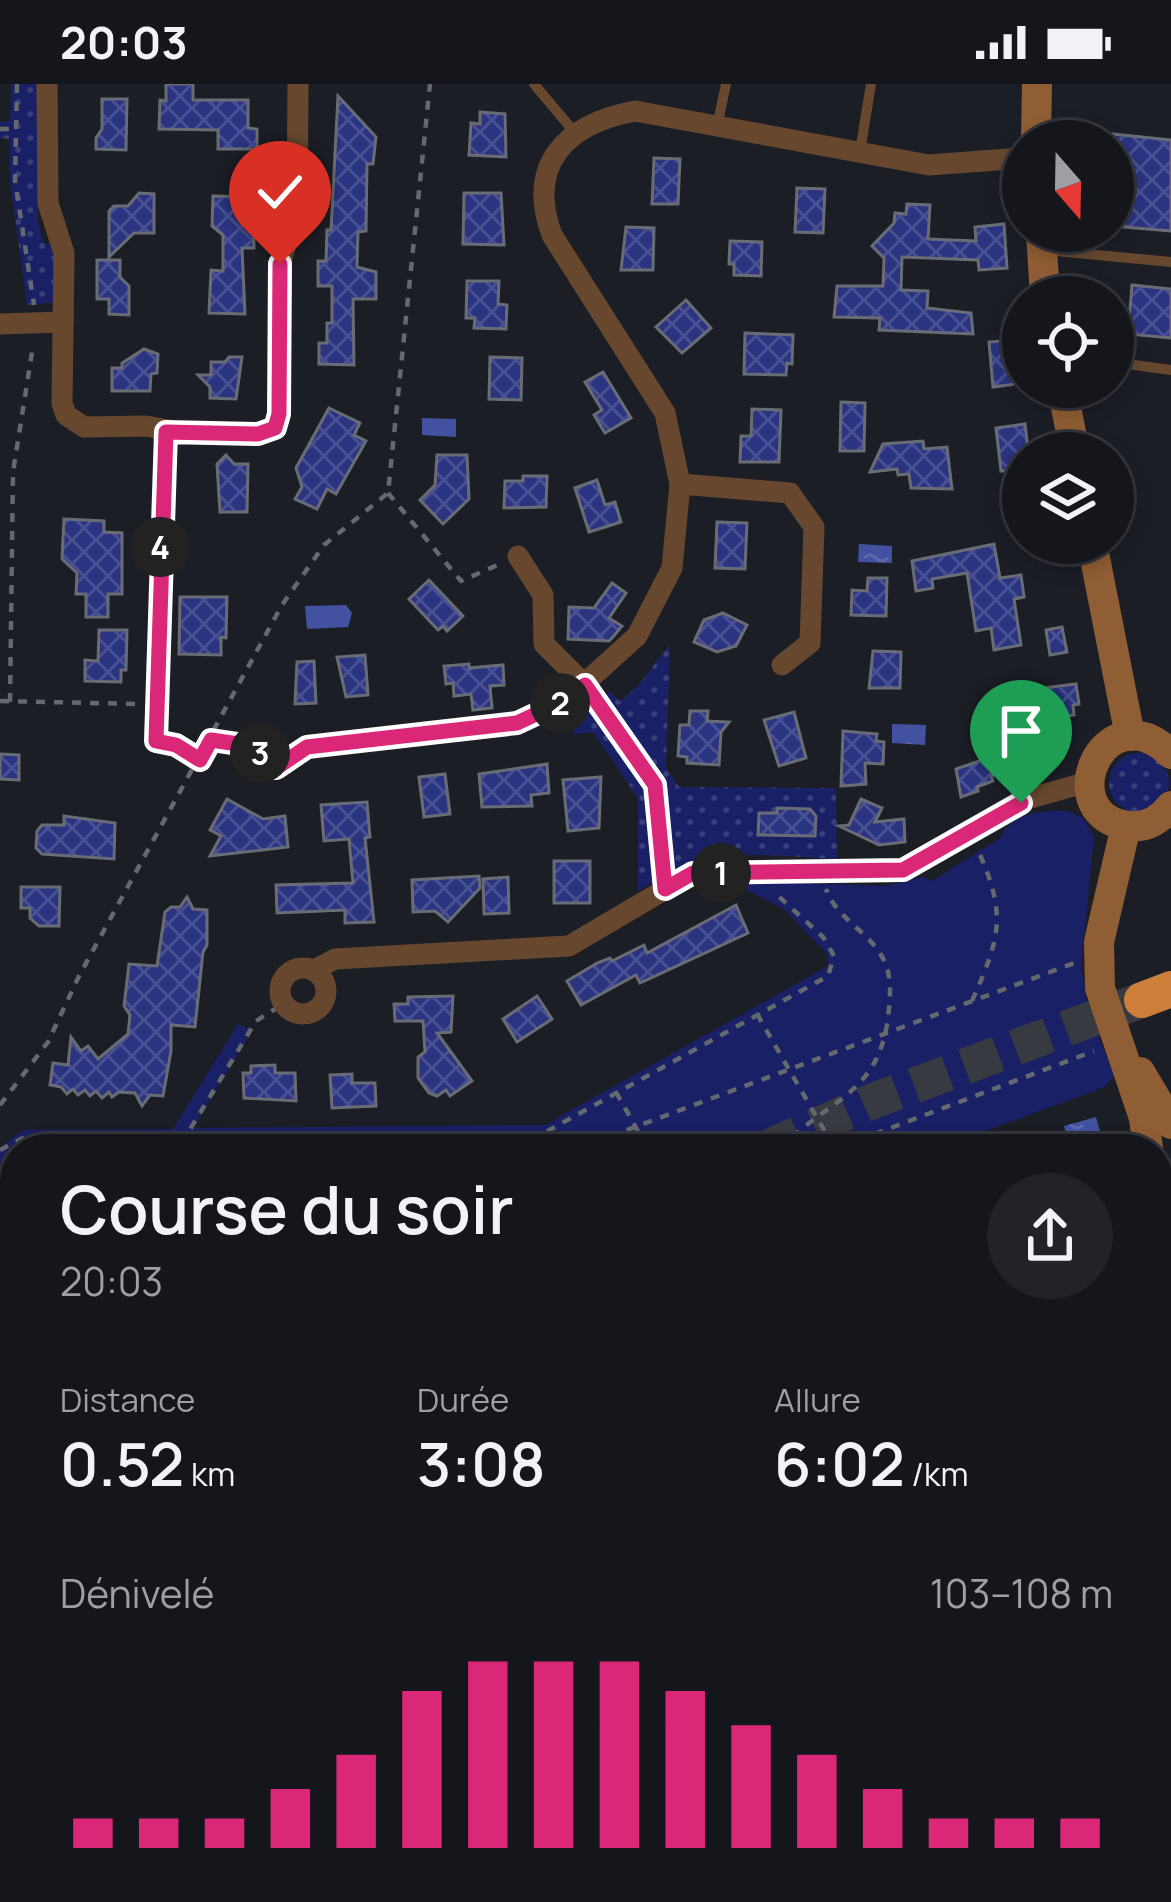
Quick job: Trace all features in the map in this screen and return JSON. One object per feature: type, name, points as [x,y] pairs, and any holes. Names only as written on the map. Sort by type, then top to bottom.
[{"type":"street","points":[[47,84],[48,203],[64,253],[62,403],[66,415],[84,427],[258,434],[275,428],[279,414],[280,264],[297,210],[298,84]]},
{"type":"street","points":[[1036,120],[1037,84]]},
{"type":"street","points":[[276,768],[307,747],[517,723],[564,701],[638,636],[672,568],[680,484],[665,413],[552,235],[542,209],[543,178],[554,156],[576,134],[602,117],[635,111],[929,165],[1002,160]]},
{"type":"street","points":[[0,324],[63,322]]},
{"type":"street","points":[[156,741],[166,432]]},
{"type":"street","points":[[680,484],[790,493],[814,526],[810,643],[782,665]]},
{"type":"street","points":[[518,556],[543,595],[544,644],[585,685]]},
{"type":"street","points":[[1096,564],[1130,736]]},
{"type":"street","points":[[1170,810],[1156,821],[1126,826],[1099,810],[1088,782],[1096,756],[1105,746],[1130,736],[1160,743],[1171,754]]},
{"type":"street","points":[[314,970],[326,988],[323,1004],[303,1014],[284,1004],[280,990],[285,976],[298,968],[314,970],[335,959],[569,946],[693,873],[903,870],[1027,799],[1088,782]]},
{"type":"street","points":[[1126,826],[1105,908],[1100,988],[1146,1134]]},
{"type":"street","points":[[1119,1042],[1157,1095],[1171,1124]]},
{"type":"lane","points":[[534,84],[576,134]]},
{"type":"lane","points":[[717,127],[726,84]]},
{"type":"lane","points":[[860,153],[871,84]]},
{"type":"lane","points":[[1112,252],[1171,262]]},
{"type":"lane","points":[[1134,365],[1171,370]]},
{"type":"path","points":[[10,701],[14,472],[37,321],[15,180],[17,84]]},
{"type":"path","points":[[0,1105],[48,1042],[79,976],[282,605],[324,545],[388,493],[430,84]]},
{"type":"path","points":[[0,129],[16,129]]},
{"type":"path","points":[[388,493],[461,581],[518,556]]},
{"type":"path","points":[[585,685],[655,785],[665,889]]},
{"type":"path","points":[[0,701],[156,704]]},
{"type":"path","points":[[211,740],[252,746],[276,768]]},
{"type":"path","points":[[156,741],[176,745],[200,760]]},
{"type":"path","points":[[969,832],[999,913],[992,952],[972,1000]]},
{"type":"path","points":[[795,1134],[850,1096],[880,1055],[887,1033],[888,969],[873,944],[830,900],[825,871]]},
{"type":"path","points":[[543,1134],[828,976],[834,956],[823,937],[772,889],[765,872]]},
{"type":"path","points":[[616,1134],[1099,953]]},
{"type":"path","points":[[187,1134],[256,1021],[284,1004]]},
{"type":"path","points":[[758,1014],[826,1134]]},
{"type":"path","points":[[875,1134],[1119,1042]]},
{"type":"path","points":[[616,1092],[639,1134]]},
{"type":"shaded area","points":[[11,84],[39,84],[38,221],[44,244],[60,244],[57,302],[27,305],[10,180],[10,139],[0,138],[0,122],[10,121]]},
{"type":"shaded area","points":[[670,644],[666,768],[679,787],[836,788],[837,859],[757,855],[713,859],[638,891],[638,798],[593,732],[574,734],[574,722],[610,692],[620,701],[639,685]]},
{"type":"shaded area","points":[[1139,753],[1160,762],[1169,783],[1160,804],[1139,813],[1118,804],[1109,783],[1118,762]]},
{"type":"shaded area","points":[[1067,811],[1083,818],[1094,837],[1081,966],[1089,1015],[1115,1075],[1105,1087],[978,1134],[18,1134],[23,1130],[173,1129],[238,1024],[252,1031],[193,1128],[545,1125],[828,966],[828,955],[785,910],[730,881],[885,886],[922,877],[932,881],[1000,838],[1019,818]]},
{"type":"water","points":[[422,418],[456,419],[456,437],[422,435]]},
{"type":"water","points":[[859,544],[892,546],[892,563],[858,562]]},
{"type":"water","points":[[346,605],[352,613],[348,627],[307,629],[305,606]]},
{"type":"water","points":[[892,724],[926,725],[925,745],[892,743]]},
{"type":"water","points":[[1096,1117],[1101,1134],[1066,1134],[1064,1126]]},
{"type":"building","points":[[166,84],[193,84],[193,100],[248,100],[248,128],[257,129],[257,149],[218,149],[218,130],[159,129]]},
{"type":"building","points":[[338,96],[376,137],[373,164],[367,164],[366,231],[358,232],[357,267],[376,272],[376,299],[353,299],[354,365],[319,364],[319,343],[327,343],[327,323],[332,323],[332,286],[318,286],[318,261],[326,261],[327,230],[331,230]]},
{"type":"building","points":[[102,99],[127,99],[126,150],[96,149]]},
{"type":"building","points":[[480,112],[505,114],[506,157],[469,155],[471,123],[480,124]]},
{"type":"building","points":[[1134,136],[1171,140],[1171,231],[1134,228]]},
{"type":"building","points":[[654,158],[680,159],[678,204],[652,204]]},
{"type":"building","points":[[797,188],[825,189],[823,233],[795,232]]},
{"type":"building","points":[[139,193],[154,194],[154,233],[134,233],[109,257],[109,211],[128,206]]},
{"type":"building","points":[[464,193],[501,193],[504,245],[463,244]]},
{"type":"building","points":[[213,196],[253,197],[254,248],[242,248],[245,314],[209,313],[211,270],[223,271],[223,235],[212,226]]},
{"type":"building","points":[[907,204],[930,205],[928,239],[976,241],[975,227],[1002,224],[1007,268],[979,270],[978,260],[902,257],[901,290],[928,291],[927,308],[971,313],[973,334],[879,330],[880,318],[834,317],[837,286],[883,286],[884,258],[872,246],[894,223],[895,213],[906,214]]},
{"type":"building","points":[[626,227],[654,228],[653,270],[621,270]]},
{"type":"building","points":[[730,241],[762,242],[761,276],[734,275],[734,264],[729,264]]},
{"type":"building","points":[[97,260],[120,260],[120,277],[129,286],[129,315],[109,314],[109,299],[97,299]]},
{"type":"building","points":[[467,281],[499,281],[498,304],[507,305],[506,329],[474,328],[475,318],[466,318]]},
{"type":"building","points":[[1134,285],[1171,289],[1171,338],[1134,335]]},
{"type":"building","points":[[686,300],[711,328],[682,353],[656,327]]},
{"type":"building","points":[[745,333],[793,335],[792,364],[787,363],[786,375],[744,374]]},
{"type":"building","points":[[1002,341],[1002,386],[993,387],[989,342]]},
{"type":"building","points":[[144,349],[158,354],[150,391],[112,391],[112,368],[122,368],[122,363]]},
{"type":"building","points":[[229,357],[242,357],[236,399],[210,398],[210,387],[198,375],[211,375],[211,362],[225,362]]},
{"type":"building","points":[[490,357],[522,358],[521,400],[489,399]]},
{"type":"building","points":[[603,372],[631,418],[605,433],[594,415],[602,410],[585,382]]},
{"type":"building","points":[[841,402],[865,403],[864,451],[840,451]]},
{"type":"building","points":[[329,408],[360,423],[354,435],[366,441],[336,494],[327,489],[317,509],[295,499],[302,487],[296,468]]},
{"type":"building","points":[[752,409],[781,410],[779,462],[740,462],[741,436],[751,436]]},
{"type":"building","points":[[1025,424],[1026,432],[1002,432],[1002,471],[1001,471],[996,428]]},
{"type":"building","points":[[923,441],[924,449],[947,447],[952,489],[911,488],[909,474],[898,475],[897,469],[870,472],[883,444]]},
{"type":"building","points":[[226,455],[234,464],[248,464],[247,512],[220,512],[217,464]]},
{"type":"building","points":[[437,455],[467,455],[469,499],[443,524],[420,500],[435,485]]},
{"type":"building","points":[[523,476],[547,476],[546,507],[504,508],[505,481],[523,481]]},
{"type":"building","points":[[597,480],[605,505],[615,502],[621,522],[589,532],[575,488]]},
{"type":"building","points":[[64,519],[104,521],[104,532],[122,533],[122,594],[108,594],[108,617],[86,617],[86,594],[76,594],[77,573],[62,559]]},
{"type":"building","points":[[717,522],[747,523],[745,569],[715,568]]},
{"type":"building","points":[[994,544],[1000,578],[1021,575],[1024,597],[1014,599],[1021,645],[994,650],[991,628],[976,631],[967,573],[932,579],[933,588],[916,591],[912,561]]},
{"type":"building","points":[[868,578],[887,578],[886,616],[851,615],[852,590],[867,591]]},
{"type":"building","points":[[429,580],[463,616],[447,631],[443,626],[438,630],[409,599]]},
{"type":"building","points":[[612,583],[626,593],[609,618],[622,626],[609,641],[568,639],[569,607],[594,608]]},
{"type":"building","points":[[180,597],[227,597],[221,655],[179,654]]},
{"type":"building","points":[[723,613],[747,625],[736,646],[717,652],[694,642],[704,620]]},
{"type":"building","points":[[1062,627],[1067,652],[1050,655],[1046,630]]},
{"type":"building","points":[[99,630],[127,630],[121,682],[85,681],[85,660],[98,661]]},
{"type":"building","points":[[873,651],[901,652],[900,688],[869,688]]},
{"type":"building","points":[[365,655],[368,695],[346,697],[337,657]]},
{"type":"building","points":[[314,661],[316,703],[295,704],[297,662]]},
{"type":"building","points":[[469,664],[469,668],[503,665],[504,685],[490,686],[492,708],[473,710],[471,694],[454,696],[453,683],[446,684],[444,666]]},
{"type":"building","points":[[1076,684],[1079,704],[1073,705],[1074,715],[1067,716],[1068,726],[1045,729],[1043,712],[1030,714],[1027,690]]},
{"type":"building","points":[[690,711],[708,711],[707,721],[729,722],[721,732],[719,765],[687,763],[687,757],[678,756],[680,725],[689,725]]},
{"type":"building","points":[[794,712],[806,758],[779,766],[764,720]]},
{"type":"building","points":[[843,731],[877,734],[876,741],[884,742],[883,764],[865,763],[866,784],[841,786]]},
{"type":"building","points":[[0,754],[19,755],[19,780],[0,779]]},
{"type":"building","points":[[1000,754],[1006,770],[991,776],[993,781],[977,787],[978,791],[961,797],[956,769]]},
{"type":"building","points":[[547,764],[549,793],[531,795],[532,806],[482,807],[479,774]]},
{"type":"building","points":[[445,774],[450,814],[424,817],[419,777]]},
{"type":"building","points":[[601,777],[599,828],[568,831],[563,780]]},
{"type":"building","points":[[227,799],[263,819],[285,816],[288,847],[210,856],[221,836],[210,830]]},
{"type":"building","points":[[861,799],[882,808],[875,822],[904,819],[905,842],[879,845],[839,826],[849,825]]},
{"type":"building","points":[[367,802],[370,837],[365,838],[374,922],[345,923],[345,910],[277,913],[276,885],[353,883],[349,839],[324,841],[321,805]]},
{"type":"building","points":[[777,808],[810,809],[816,816],[815,836],[758,835],[759,813],[777,813]]},
{"type":"building","points":[[64,816],[115,823],[114,859],[42,854],[36,848],[37,831],[42,825],[64,825]]},
{"type":"building","points":[[554,861],[590,861],[590,903],[554,903]]},
{"type":"building","points":[[479,876],[480,888],[448,922],[435,911],[413,912],[412,880]]},
{"type":"building","points":[[508,877],[509,913],[484,914],[483,879]]},
{"type":"building","points":[[21,887],[60,887],[59,926],[39,926],[30,918],[30,908],[21,908]]},
{"type":"building","points":[[187,897],[193,909],[207,910],[207,945],[195,1027],[171,1025],[163,1096],[150,1095],[142,1106],[135,1093],[119,1092],[112,1097],[109,1092],[102,1098],[96,1091],[78,1095],[73,1089],[67,1094],[50,1085],[53,1063],[68,1065],[71,1037],[81,1051],[88,1046],[98,1059],[128,1034],[130,1015],[124,1006],[129,964],[157,966],[165,912],[180,907]]},
{"type":"building","points":[[736,905],[748,933],[640,983],[636,975],[581,1005],[567,981],[644,945],[647,953]]},
{"type":"building","points":[[453,996],[451,1032],[437,1033],[472,1081],[450,1096],[446,1090],[437,1096],[418,1078],[418,1057],[425,1052],[423,1021],[395,1021],[394,1004],[408,1004],[408,997]]},
{"type":"building","points":[[537,996],[552,1019],[517,1042],[503,1019]]},
{"type":"building","points":[[275,1065],[275,1073],[295,1073],[296,1101],[244,1098],[243,1073],[251,1073],[251,1066]]},
{"type":"building","points":[[352,1074],[352,1083],[375,1083],[376,1106],[332,1108],[330,1075]]},
{"type":"tunnel","points":[[798,1134],[865,1104],[1142,1000]]},
{"type":"route","points":[[280,264],[275,428],[258,434],[166,432],[156,741],[176,745],[200,760],[211,740],[252,746],[276,768],[307,747],[517,723],[564,701],[585,685],[655,785],[665,889],[693,873],[903,870],[1021,803]]}]
